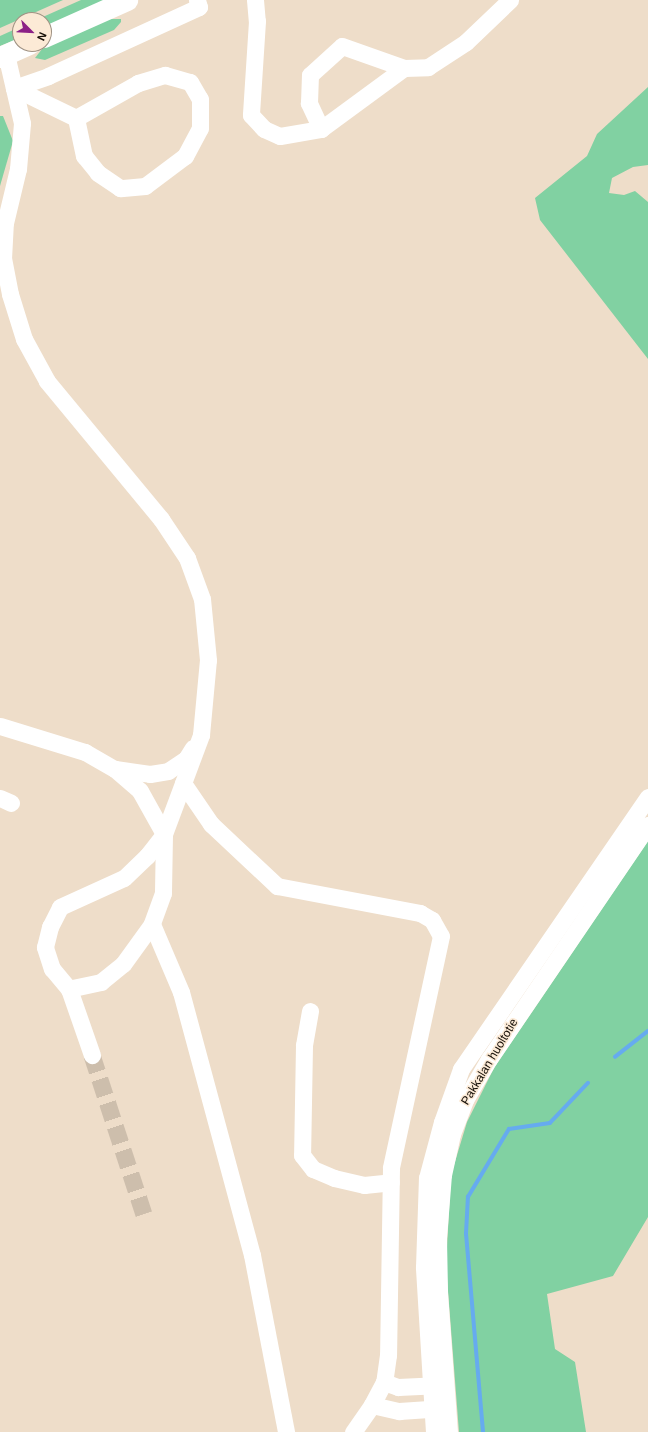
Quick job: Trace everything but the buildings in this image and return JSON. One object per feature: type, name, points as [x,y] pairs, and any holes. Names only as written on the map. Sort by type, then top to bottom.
[{"type":"main road","points":[[52,33],[127,0]]},
{"type":"lane","points":[[14,88],[48,76],[199,7],[197,0]]},
{"type":"lane","points":[[254,0],[257,21],[250,115],[264,129],[280,136],[321,129],[404,68]]},
{"type":"lane","points":[[321,129],[309,103],[310,75],[342,46],[404,68],[428,67],[466,42],[510,0]]},
{"type":"lane","points":[[3,55],[14,88],[22,124],[18,169],[5,222],[3,259],[10,294],[24,339],[47,381],[161,519],[187,558],[202,599],[208,660],[201,735],[164,834],[147,856],[124,878],[60,907],[50,927],[45,947],[52,969],[69,989],[92,1055]]},
{"type":"lane","points":[[165,75],[190,82],[200,99],[200,128],[185,156],[145,186],[120,188],[98,173],[84,156],[76,118],[138,83],[165,75]]},
{"type":"lane","points":[[14,88],[76,118]]},
{"type":"lane","points":[[0,726],[85,752],[115,769],[140,791],[164,834],[163,893],[152,924],[123,964],[101,982],[69,989]]},
{"type":"lane","points":[[115,769],[150,774],[168,771],[186,759],[201,735]]},
{"type":"lane","points":[[183,783],[211,824],[277,886],[420,913],[432,920],[441,936],[414,1052],[391,1168],[388,1355],[384,1382],[372,1406],[353,1432]]},
{"type":"lane","points":[[384,1382],[398,1387],[437,1385],[424,1267],[428,1178],[442,1122],[459,1075],[648,797]]},
{"type":"lane","name":"Pakkalan huoltotie","points":[[449,1432],[440,1409],[437,1385],[438,1238],[443,1175],[457,1119],[489,1059],[648,825]]},
{"type":"lane","points":[[152,924],[181,992],[252,1255],[286,1432]]},
{"type":"lane","points":[[310,1011],[304,1045],[302,1155],[313,1168],[334,1178],[364,1185],[390,1182]]},
{"type":"lane","points":[[372,1406],[399,1411],[440,1409],[434,1432]]},
{"type":"green space","points":[[0,0],[63,0],[36,12],[12,12],[12,23],[0,28]]},
{"type":"green space","points":[[81,0],[105,0],[52,23],[52,13]]},
{"type":"green space","points":[[107,19],[121,19],[121,22],[114,30],[45,60],[35,58],[40,52],[52,52],[52,44]]},
{"type":"green space","points":[[12,31],[12,41],[0,46],[0,36]]},
{"type":"green space","points":[[648,87],[648,165],[633,167],[612,178],[609,193],[624,195],[635,191],[648,202],[648,359],[540,220],[535,198],[587,156],[597,134]]},
{"type":"green space","points":[[0,116],[3,116],[13,141],[0,186]]},
{"type":"green space","points":[[648,841],[648,1217],[613,1276],[547,1294],[555,1349],[575,1362],[586,1432],[459,1432],[446,1265],[451,1175],[467,1122],[494,1068]]},
{"type":"waterway","points":[[615,1057],[648,1031]]},
{"type":"waterway","points":[[483,1432],[466,1234],[468,1197],[509,1129],[550,1123],[588,1083]]},
{"type":"tunnel","points":[[92,1055],[144,1214]]}]
